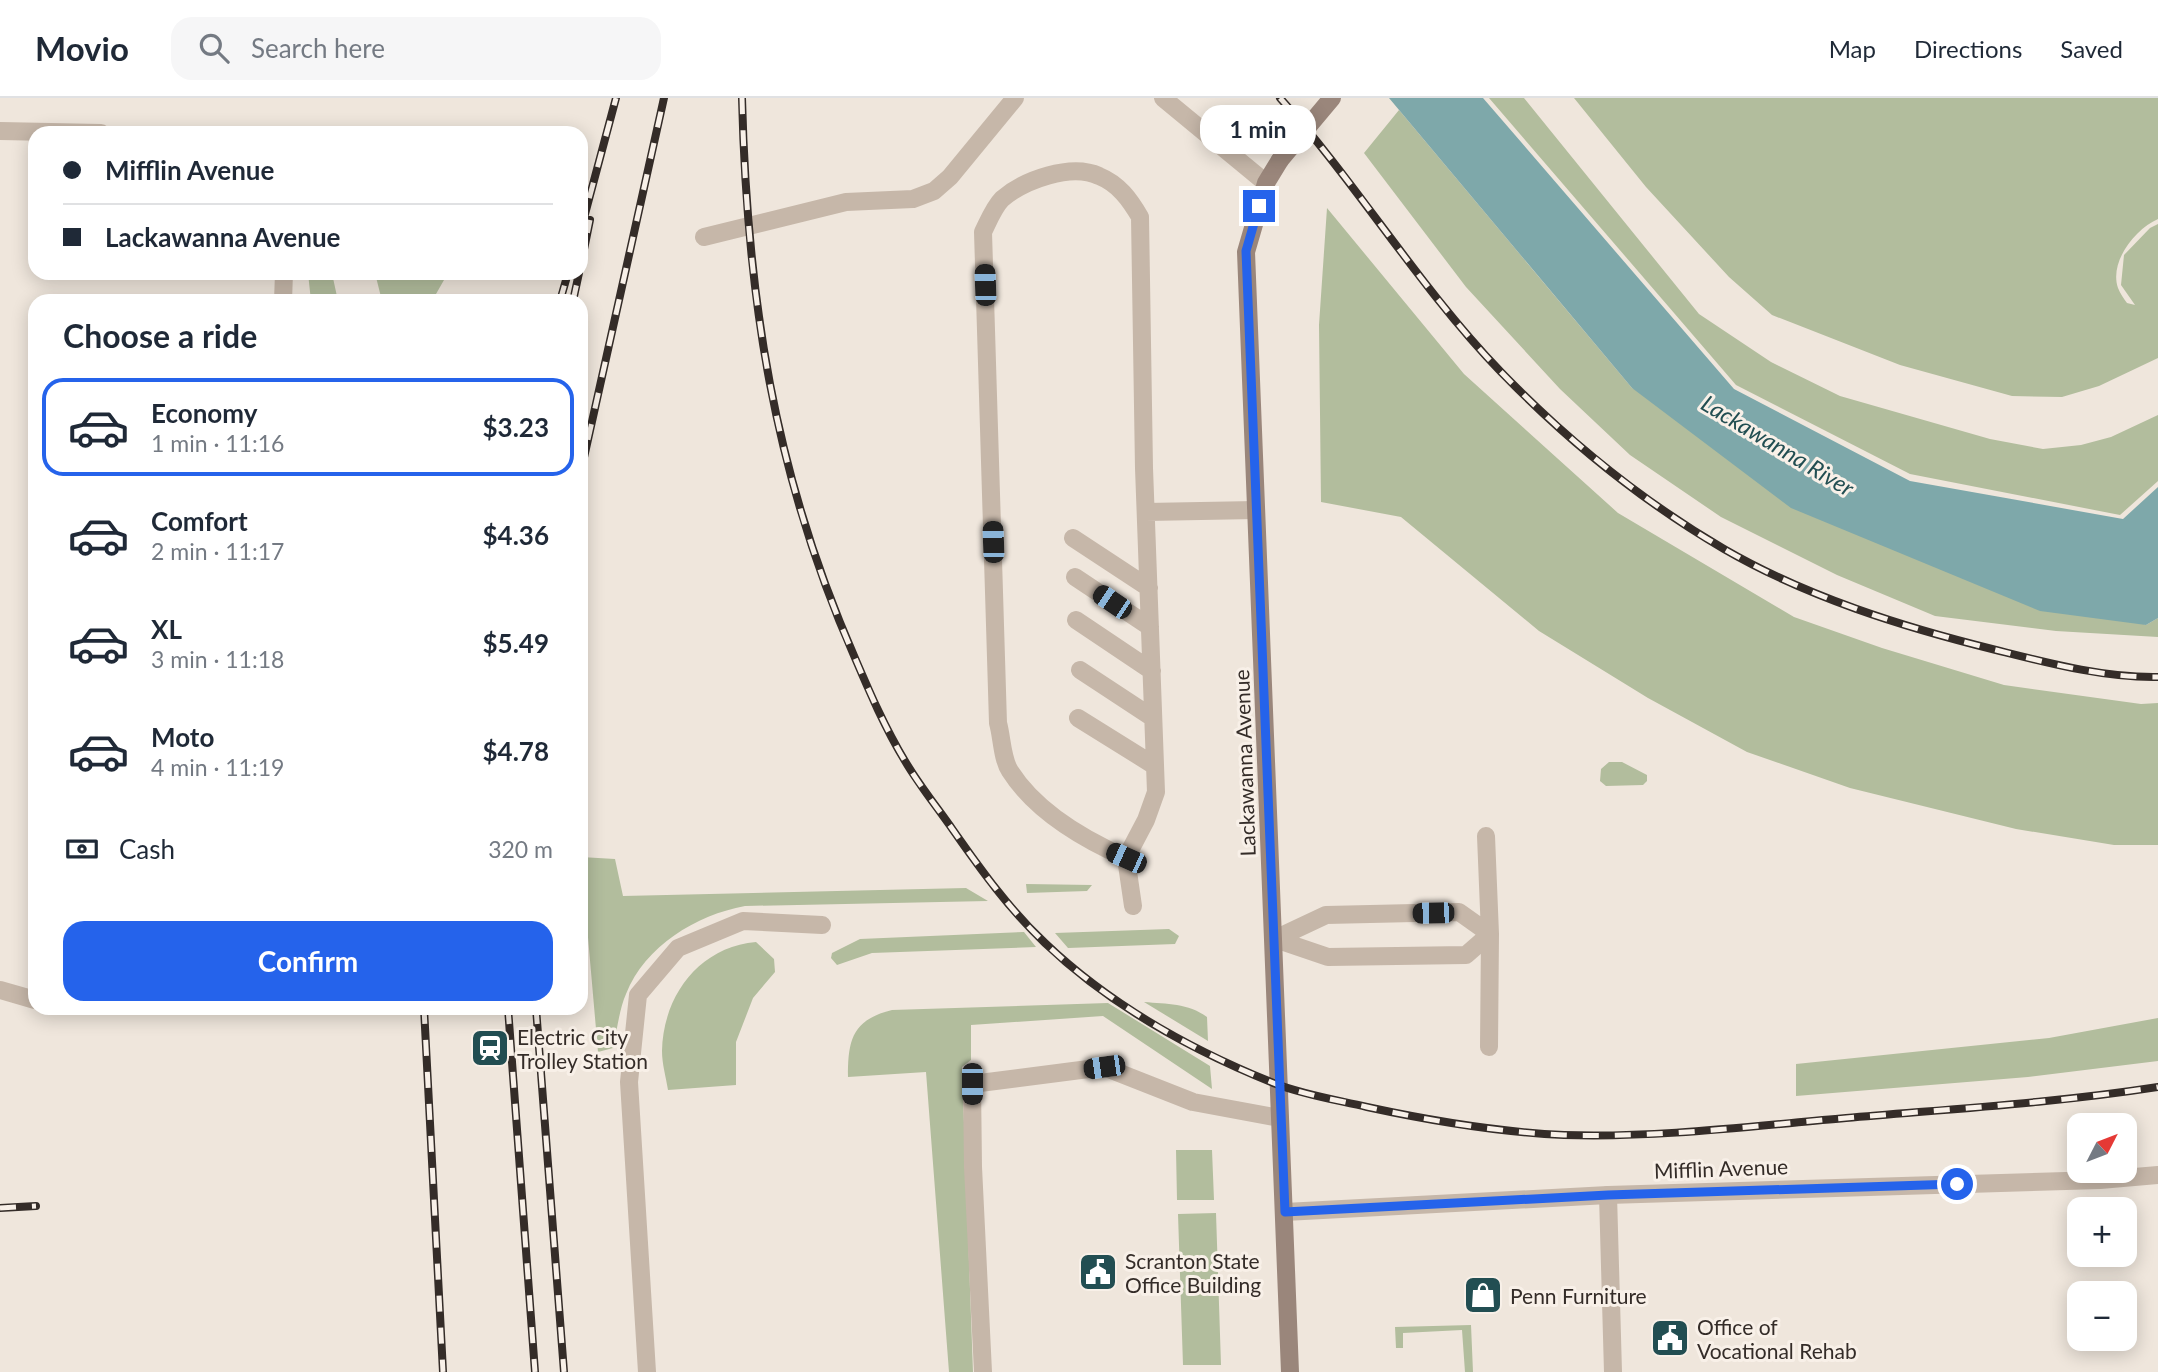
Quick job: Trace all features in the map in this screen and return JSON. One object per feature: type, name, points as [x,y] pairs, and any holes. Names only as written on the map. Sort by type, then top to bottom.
[{"type":"main road","name":"Lackawanna Avenue","points":[[1290,1372],[1246,251],[1266,183],[1280,160],[1332,98]]},
{"type":"street","points":[[704,237],[846,202],[913,199],[934,191],[950,177],[1015,98]]},
{"type":"street","points":[[1163,98],[1266,183]]},
{"type":"street","points":[[0,131],[28,132]]},
{"type":"street","points":[[1126,858],[1087,840],[1035,800],[1009,769],[998,723],[983,232],[1001,200],[1030,181],[1068,172],[1098,175],[1128,196],[1140,218],[1146,512],[1156,792],[1146,820],[1126,858],[1133,906]]},
{"type":"street","points":[[1146,512],[1256,510]]},
{"type":"street","points":[[1073,538],[1149,588]]},
{"type":"street","points":[[1074,577],[1150,627]]},
{"type":"street","points":[[1076,620],[1152,671]]},
{"type":"street","points":[[1080,670],[1153,718]]},
{"type":"street","points":[[1078,718],[1154,766]]},
{"type":"street","points":[[1486,836],[1490,934],[1489,1048]]},
{"type":"street","points":[[1275,939],[1326,915],[1460,912],[1490,934]]},
{"type":"street","points":[[647,1372],[629,1082],[638,995],[678,948],[743,921],[822,925]]},
{"type":"street","points":[[1275,939],[1328,957],[1466,955],[1490,934]]},
{"type":"street","points":[[0,990],[28,998]]},
{"type":"street","points":[[983,1372],[972,1167],[972,1084],[1104,1067],[1193,1102],[1280,1118]]},
{"type":"street","name":"Mifflin Avenue","points":[[1285,1212],[1608,1195],[2100,1180],[2158,1175]]},
{"type":"street","points":[[1608,1195],[1614,1372]]},
{"type":"green space","points":[[1489,98],[1524,98],[1699,314],[1771,362],[1840,396],[1990,439],[2043,449],[2081,445],[2111,437],[2158,415],[2158,481],[2120,515],[1910,474],[1736,385]]},
{"type":"green space","points":[[1574,98],[2158,98],[2158,219],[2133,238],[2121,257],[2116,278],[2118,288],[2127,303],[2135,305],[2121,285],[2124,255],[2150,228],[2158,224],[2158,358],[2099,386],[2062,397],[2012,396],[1900,365],[1772,315],[1729,277],[1646,187]]},
{"type":"green space","points":[[1399,110],[1632,388],[2146,625],[2158,618],[2158,637],[2056,631],[1935,616],[1837,575],[1721,517],[1630,455],[1560,389],[1466,287],[1364,153]]},
{"type":"green space","points":[[1327,208],[1464,374],[1618,513],[1794,617],[1882,648],[2004,685],[2141,704],[2158,703],[2158,845],[2114,845],[2016,829],[1850,788],[1747,752],[1648,698],[1539,631],[1401,517],[1321,502],[1319,325]]},
{"type":"green space","points":[[309,280],[333,280],[336,294],[310,294]]},
{"type":"green space","points":[[377,280],[444,280],[436,294],[380,294]]},
{"type":"green space","points":[[1609,762],[1622,762],[1647,775],[1647,781],[1643,785],[1606,786],[1600,781],[1601,769]]},
{"type":"green space","points":[[588,857],[615,859],[623,896],[966,888],[988,901],[745,906],[708,917],[674,935],[646,961],[624,1000],[613,1048],[598,1052],[588,937]]},
{"type":"green space","points":[[1026,884],[1092,885],[1087,891],[1027,893]]},
{"type":"green space","points":[[1169,929],[1179,936],[1175,944],[1068,948],[1055,933]]},
{"type":"green space","points":[[1024,932],[1036,947],[872,953],[837,965],[831,958],[832,953],[860,939]]},
{"type":"green space","points":[[756,942],[774,959],[775,972],[753,998],[736,1042],[736,1085],[668,1090],[662,1051],[669,1011],[677,994],[701,964],[717,953]]},
{"type":"green space","points":[[1144,1002],[1177,1005],[1200,1012],[1207,1017],[1208,1041]]},
{"type":"green space","points":[[1108,1003],[1210,1066],[1212,1089],[1103,1016],[971,1025],[971,1060],[962,1067],[973,1372],[949,1372],[926,1072],[848,1077],[851,1042],[860,1026],[868,1019],[892,1010]]},
{"type":"green space","points":[[2158,1018],[2158,1061],[2028,1077],[1796,1096],[1796,1064],[2049,1038]]},
{"type":"green space","points":[[1176,1150],[1212,1150],[1214,1200],[1177,1200]]},
{"type":"green space","points":[[1216,1213],[1221,1365],[1183,1365],[1178,1214]]},
{"type":"green space","points":[[1471,1325],[1473,1372],[1465,1372],[1462,1330],[1403,1333],[1403,1348],[1396,1348],[1395,1327]]},
{"type":"water","name":"Lackawanna River","points":[[1389,98],[1483,98],[1734,389],[1910,481],[2123,519],[2158,487],[2158,618],[2146,625],[2040,611],[1791,508],[1632,388]]},
{"type":"railway","points":[[588,203],[616,98]]},
{"type":"railway","points":[[588,440],[664,98]]},
{"type":"railway","points":[[742,98],[750,244],[770,384],[785,453],[827,589],[884,723],[910,770],[974,860],[1019,917],[1070,966],[1097,987],[1154,1024],[1214,1057],[1287,1088],[1416,1117],[1539,1134],[1634,1135],[1705,1131],[2041,1101],[2158,1087]]},
{"type":"railway","points":[[1280,98],[1309,131],[1443,306],[1501,372],[1579,445],[1664,511],[1724,549],[1788,582],[1891,621],[2056,665],[2117,675],[2158,677]]},
{"type":"railway","points":[[588,230],[590,220]]},
{"type":"railway","points":[[562,294],[566,280]]},
{"type":"railway","points":[[574,294],[578,280]]},
{"type":"railway","points":[[424,1015],[443,1372]]},
{"type":"railway","points":[[509,1015],[535,1372]]},
{"type":"railway","points":[[537,1015],[564,1372]]},
{"type":"railway","points":[[0,1208],[36,1206]]},
{"type":"place","name":"Electric City Trolley Station","points":[[490,1048]]},
{"type":"place","name":"Scranton State Office Building","points":[[1098,1272]]},
{"type":"place","name":"Penn Furniture","points":[[1483,1295]]},
{"type":"place","name":"Office of Vocational Rehab","points":[[1670,1338]]},
{"type":"route","points":[[1259,206],[1246,251],[1285,1212],[1608,1195],[1957,1184]]}]
